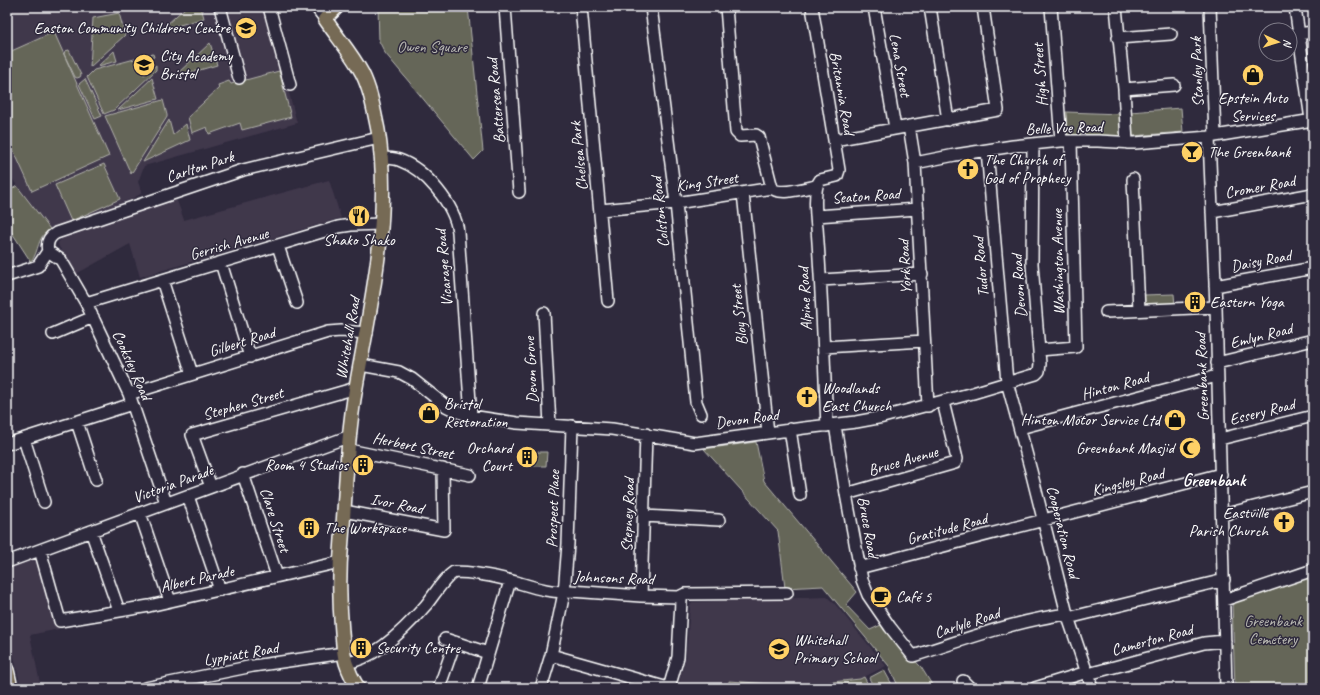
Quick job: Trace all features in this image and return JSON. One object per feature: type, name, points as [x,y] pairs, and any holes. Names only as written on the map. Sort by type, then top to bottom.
[{"type":"main road","points":[[325,19],[337,7]]},
{"type":"main road","name":"Whitehall Road","points":[[325,19],[350,54],[362,74],[370,93],[379,138],[381,158],[382,224],[375,284],[356,388],[350,436],[340,562],[339,602],[345,658],[350,673],[358,688]]},
{"type":"main road","points":[[7,670],[11,688]]},
{"type":"street","points":[[220,7],[239,78]]},
{"type":"street","points":[[269,7],[290,85]]},
{"type":"street","name":"Whitehall Road","points":[[316,7],[325,19]]},
{"type":"street","name":"Battersea Road","points":[[505,7],[519,192]]},
{"type":"street","name":"Chelsea Park","points":[[581,7],[608,301]]},
{"type":"street","name":"Colston Road","points":[[652,7],[676,203],[696,402],[701,414]]},
{"type":"street","points":[[726,7],[736,132],[740,136],[756,135],[760,138],[772,188]]},
{"type":"street","name":"Britannia Road","points":[[812,7],[839,173],[835,177],[820,180],[816,186]]},
{"type":"street","name":"Lena Street","points":[[874,7],[895,128]]},
{"type":"street","points":[[930,7],[948,120]]},
{"type":"street","points":[[834,140],[998,110],[983,7]]},
{"type":"street","name":"High Street","points":[[1051,7],[1066,141]]},
{"type":"street","points":[[1116,7],[1124,88],[1127,143]]},
{"type":"street","name":"Stanley Park","points":[[1210,7],[1212,136]]},
{"type":"street","points":[[1295,7],[1297,22]]},
{"type":"street","points":[[1312,120],[1298,34],[1313,32]]},
{"type":"street","points":[[1118,38],[1171,34]]},
{"type":"street","points":[[1124,88],[1174,85]]},
{"type":"street","name":"Belle Vue Road","points":[[915,163],[986,150],[1033,144],[1066,141],[1127,143],[1212,136],[1312,120]]},
{"type":"street","name":"York Road","points":[[909,126],[915,163],[928,406]]},
{"type":"street","name":"Greenbank Road","points":[[1212,136],[1212,212],[1226,641],[1226,688]]},
{"type":"street","name":"Carlton Park","points":[[48,251],[47,244],[52,235],[78,225],[243,170],[379,138]]},
{"type":"street","name":"Washington Avenue","points":[[1039,350],[1076,347],[1066,141]]},
{"type":"street","name":"Devon Road","points":[[361,365],[399,372],[412,379],[446,406],[471,416],[517,423],[606,428],[695,443],[883,417],[943,402],[1038,372],[1040,367],[1032,264],[1033,144]]},
{"type":"street","name":"Tudor Road","points":[[986,150],[1007,382]]},
{"type":"street","name":"Vicarage Road","points":[[381,158],[398,160],[419,172],[435,186],[450,207],[456,220],[471,416]]},
{"type":"street","points":[[1133,179],[1139,310]]},
{"type":"street","name":"King Street","points":[[600,210],[676,203],[772,188],[776,191],[784,192],[816,186]]},
{"type":"street","name":"Alpine Road","points":[[816,186],[816,216],[824,347],[831,425]]},
{"type":"street","name":"Bloy Street","points":[[743,193],[768,433]]},
{"type":"street","name":"Cromer Road","points":[[1212,212],[1313,194]]},
{"type":"street","name":"Seaton Road","points":[[816,216],[918,209]]},
{"type":"street","name":"Gerrish Avenue","points":[[86,303],[338,227],[382,224]]},
{"type":"street","points":[[278,246],[297,303]]},
{"type":"street","points":[[7,276],[38,266],[48,251]]},
{"type":"street","name":"Cooksley Road","points":[[48,251],[61,260],[93,317],[131,399],[166,503]]},
{"type":"street","points":[[221,263],[250,357]]},
{"type":"street","name":"Daisy Road","points":[[1215,286],[1313,268]]},
{"type":"street","points":[[821,280],[922,274]]},
{"type":"street","points":[[162,280],[192,374]]},
{"type":"street","points":[[1106,312],[1216,307]]},
{"type":"street","name":"Devon Grove","points":[[544,314],[550,425]]},
{"type":"street","points":[[53,334],[93,317]]},
{"type":"street","name":"Gilbert Road","points":[[7,444],[77,422],[192,374],[328,332],[341,330],[367,332]]},
{"type":"street","name":"Emlyn Road","points":[[1217,363],[1313,340]]},
{"type":"street","points":[[824,347],[924,341]]},
{"type":"street","name":"Hinton Road","points":[[1020,428],[1217,376]]},
{"type":"street","name":"Cooperation Road","points":[[1007,382],[1068,616],[1092,688]]},
{"type":"street","name":"Stephen Street","points":[[211,487],[192,435],[356,388]]},
{"type":"street","name":"Bruce Avenue","points":[[846,494],[955,463],[956,459],[943,402]]},
{"type":"street","name":"Essery Road","points":[[1220,439],[1313,416]]},
{"type":"street","points":[[77,422],[96,480]]},
{"type":"street","name":"Bruce Road","points":[[831,425],[862,580],[868,595],[890,627]]},
{"type":"street","name":"Prospect Place","points":[[541,688],[551,655],[564,593],[568,536],[572,426]]},
{"type":"street","points":[[790,429],[801,488]]},
{"type":"street","name":"Stepney Road","points":[[641,596],[646,434]]},
{"type":"street","name":"Victoria Parade","points":[[7,562],[188,496],[243,474],[350,436]]},
{"type":"street","points":[[24,439],[44,502]]},
{"type":"street","name":"Herbert Street","points":[[349,450],[470,475]]},
{"type":"street","name":"Ivor Road","points":[[344,511],[444,530],[443,469]]},
{"type":"street","name":"Clare Street","points":[[243,474],[277,576]]},
{"type":"street","name":"Kingsley Road","points":[[1043,520],[1221,474]]},
{"type":"street","points":[[1222,515],[1313,492]]},
{"type":"street","points":[[188,496],[220,590]]},
{"type":"street","points":[[140,513],[170,601]]},
{"type":"street","points":[[644,516],[719,520]]},
{"type":"street","name":"Gratitude Road","points":[[859,568],[1043,520]]},
{"type":"street","points":[[91,531],[119,611]]},
{"type":"street","name":"Albert Parade","points":[[40,550],[60,621],[170,601],[340,562]]},
{"type":"street","points":[[1224,600],[1313,570]]},
{"type":"street","name":"Johnsons Road","points":[[445,581],[452,573],[456,572],[510,581],[564,593],[571,592],[679,597],[685,594],[787,593]]},
{"type":"street","name":"Carlyle Road","points":[[890,627],[913,656],[1012,625],[1044,617],[1068,616],[1224,580]]},
{"type":"street","name":"Lyppiatt Road","points":[[145,688],[254,666],[345,658],[352,662],[369,656],[384,646],[426,606],[445,581]]},
{"type":"street","points":[[478,688],[510,581]]},
{"type":"street","points":[[551,655],[669,688],[678,657],[681,601],[679,597]]},
{"type":"street","points":[[439,688],[450,641],[488,653]]},
{"type":"street","name":"Camerton Road","points":[[1035,688],[1204,643],[1226,641]]},
{"type":"shaded area","name":"City Academy Bristol","points":[[7,7],[266,7],[297,123],[144,166],[138,182],[142,193],[132,199],[50,229],[17,186],[7,170]]},
{"type":"shaded area","points":[[329,180],[341,218],[140,277],[130,244],[76,274],[58,243],[61,239],[176,198],[184,220]]},
{"type":"shaded area","points":[[38,555],[59,629],[30,635],[41,688],[21,688],[7,627],[7,556]]},
{"type":"shaded area","name":"Whitehall Primary School","points":[[827,597],[835,604],[886,666],[860,679],[797,686],[730,681],[729,688],[677,688],[686,657],[690,605],[692,602]]},
{"type":"green space","points":[[186,7],[201,7],[204,18],[166,29],[165,26]]},
{"type":"green space","name":"Owen Square","points":[[378,7],[468,7],[483,151],[474,160],[385,53],[379,41]]},
{"type":"green space","points":[[119,13],[125,35],[90,67],[93,18]]},
{"type":"green space","points":[[54,32],[109,156],[32,191],[7,136],[7,53]]},
{"type":"green space","points":[[210,43],[217,65],[179,76],[178,73]]},
{"type":"green space","points":[[69,50],[81,75],[80,77],[75,77],[64,54],[65,51]]},
{"type":"green space","points":[[114,51],[117,61],[98,66]]},
{"type":"green space","points":[[153,54],[154,57],[134,64],[144,75],[156,65],[156,70],[114,110],[104,114],[87,77],[94,70]]},
{"type":"green space","points":[[279,71],[291,117],[242,130],[240,123],[209,134],[207,127],[192,133],[188,117],[219,88],[218,85],[229,81],[231,84]]},
{"type":"green space","points":[[152,78],[158,99],[118,110]]},
{"type":"green space","points":[[85,79],[102,116],[95,119],[79,84]]},
{"type":"green space","points":[[163,100],[167,117],[131,174],[105,116]]},
{"type":"green space","points":[[1181,108],[1183,132],[1132,136],[1130,112]]},
{"type":"green space","points":[[1066,112],[1120,114],[1121,137],[1067,135]]},
{"type":"green space","points":[[169,120],[173,135],[186,124],[190,140],[143,162]]},
{"type":"green space","points":[[104,164],[120,199],[71,221],[55,185]]},
{"type":"green space","points":[[17,186],[50,229],[42,236],[34,258],[31,262],[7,225],[7,192]]},
{"type":"green space","points":[[1174,294],[1175,306],[1145,305],[1144,295]]},
{"type":"green space","points":[[756,442],[764,481],[857,592],[846,605],[870,630],[881,625],[921,667],[934,688],[899,688],[889,666],[823,586],[785,588],[778,531],[704,449]]},
{"type":"green space","points":[[534,452],[547,452],[546,466],[534,466]]},
{"type":"green space","name":"Greenbank Cemetery","points":[[1313,574],[1313,688],[1235,688],[1232,602]]},
{"type":"green space","points":[[884,670],[894,688],[874,688],[869,678]]},
{"type":"green space","points":[[864,677],[870,688],[729,688],[729,681],[797,686],[860,679]]},
{"type":"place","name":"Easton Community Childrens Centre","points":[[246,28]]},
{"type":"place","name":"City Academy Bristol","points":[[144,65]]},
{"type":"place","name":"Epstein Auto Services","points":[[1253,75]]},
{"type":"place","name":"The Greenbank","points":[[1192,152]]},
{"type":"place","name":"The Church of God of Prophecy","points":[[968,169]]},
{"type":"place","name":"Shako Shako","points":[[359,216]]},
{"type":"place","name":"Eastern Yoga","points":[[1195,302]]},
{"type":"place","name":"Woodlands East Church","points":[[807,397]]},
{"type":"place","name":"Bristol Restoration","points":[[429,413]]},
{"type":"place","name":"Hinton Motor Service Ltd","points":[[1175,420]]},
{"type":"place","name":"Greenbank Masjid","points":[[1190,448]]},
{"type":"place","name":"Orchard Court","points":[[527,457]]},
{"type":"place","name":"Room 4 Studios","points":[[363,465]]},
{"type":"place","name":"Eastville Parish Church","points":[[1284,522]]},
{"type":"place","name":"The Workspace","points":[[309,528]]},
{"type":"place","name":"Café 5","points":[[881,597]]},
{"type":"place","name":"Security Centre","points":[[361,648]]},
{"type":"place","name":"Whitehall Primary School","points":[[779,649]]},
{"type":"district","name":"Greenbank","points":[[1214,480]]}]
